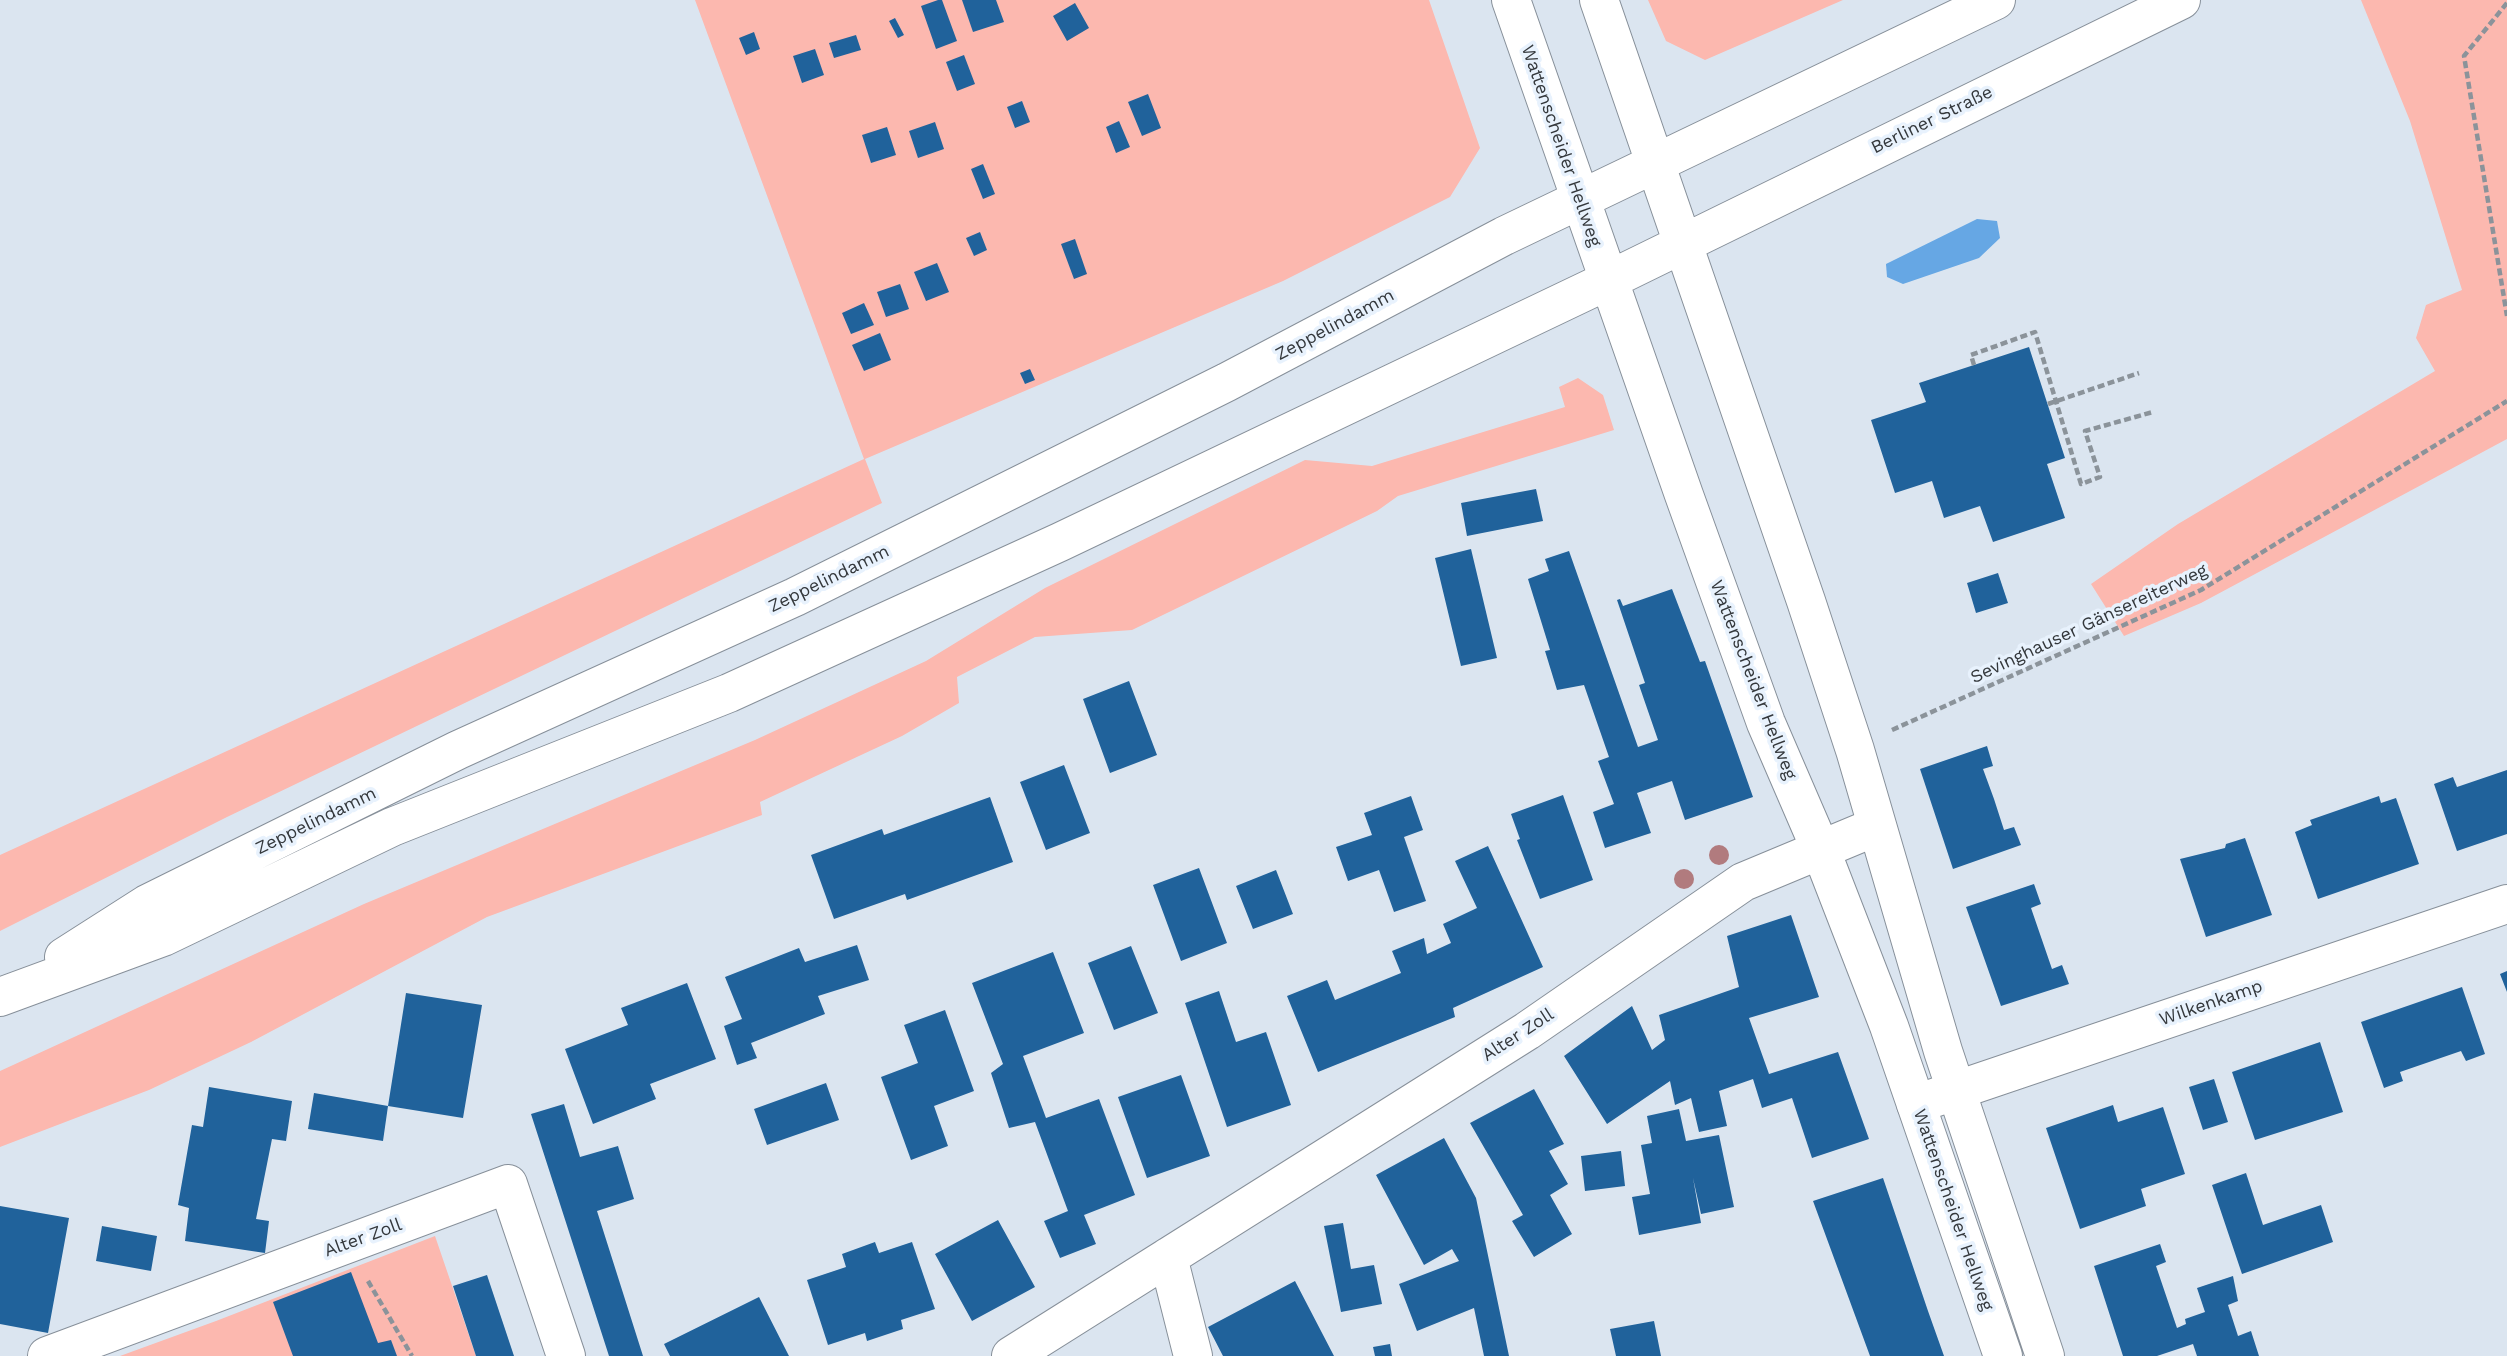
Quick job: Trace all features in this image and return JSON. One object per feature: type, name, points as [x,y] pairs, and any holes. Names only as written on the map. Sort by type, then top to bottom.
[{"type":"main road","name":"Wattenscheider Hellweg","points":[[1511,0],[1607,281],[1766,723],[1821,848],[1916,1104],[2003,1356]]},
{"type":"main road","points":[[1599,0],[1855,750],[1875,827],[1957,1091],[2045,1356]]},
{"type":"main road","points":[[1656,165],[1996,0]]},
{"type":"main road","name":"Berliner Straße","points":[[1683,242],[2181,0]]},
{"type":"main road","name":"Zeppelindamm","points":[[1,996],[147,904],[458,750],[807,591],[1227,382],[1504,236],[1656,165]]},
{"type":"main road","name":"Zeppelindamm","points":[[1,996],[163,937],[392,827],[729,693],[1072,536],[1607,281],[1683,242]]},
{"type":"main road","name":"Alter Zoll","points":[[1011,1356],[1527,1031],[1743,882],[1875,827]]},
{"type":"main road","name":"Wilkenkamp","points":[[1916,1104],[2507,904]]},
{"type":"main road","name":"Alter Zoll","points":[[47,1356],[508,1184],[566,1356]]},
{"type":"main road","points":[[1168,1257],[1193,1356]]},
{"type":"path","points":[[2507,3],[2464,56],[2507,316]]},
{"type":"path","points":[[1974,365],[1972,355],[2035,332],[2081,484],[2101,477],[2085,431],[2153,412]]},
{"type":"path","points":[[2048,404],[2140,373]]},
{"type":"path","name":"Sevinghauser Gänsereiterweg","points":[[1855,750],[1902,725],[2202,590],[2507,401]]},
{"type":"path","points":[[346,1245],[411,1356]]},
{"type":"shaded area","points":[[695,0],[1429,0],[1480,148],[1450,197],[1283,281],[865,459],[882,503],[227,817],[0,931],[0,855],[864,459]]},
{"type":"shaded area","points":[[1648,0],[1843,0],[1705,60],[1666,41]]},
{"type":"shaded area","points":[[2361,0],[2507,0],[2507,439],[2201,603],[2124,636],[2091,584],[2178,524],[2435,371],[2416,338],[2426,305],[2462,290],[2410,121]]},
{"type":"shaded area","points":[[1578,378],[1603,395],[1614,430],[1398,496],[1377,511],[1132,630],[1035,637],[957,677],[959,703],[902,736],[760,802],[762,815],[487,917],[251,1042],[149,1090],[0,1147],[0,1071],[364,904],[755,740],[926,661],[1045,588],[1305,460],[1372,466],[1565,407],[1559,387]]},
{"type":"shaded area","points":[[435,1236],[476,1356],[120,1356],[216,1321]]},
{"type":"water","points":[[1977,219],[1997,221],[2000,238],[1979,258],[1903,284],[1887,277],[1886,264]]},
{"type":"building","points":[[942,0],[957,41],[936,49],[921,6]]},
{"type":"building","points":[[962,0],[996,0],[1004,22],[973,32]]},
{"type":"building","points":[[1075,3],[1089,28],[1067,41],[1053,16]]},
{"type":"building","points":[[895,18],[904,35],[898,38],[889,21]]},
{"type":"building","points":[[754,32],[760,49],[746,55],[739,38]]},
{"type":"building","points":[[856,35],[861,50],[834,58],[829,43]]},
{"type":"building","points":[[815,49],[824,75],[802,83],[793,56]]},
{"type":"building","points":[[964,55],[975,84],[957,91],[946,62]]},
{"type":"building","points":[[1148,94],[1161,128],[1142,136],[1128,102]]},
{"type":"building","points":[[1022,101],[1030,122],[1015,128],[1007,107]]},
{"type":"building","points":[[1119,121],[1130,147],[1116,153],[1106,127]]},
{"type":"building","points":[[935,122],[944,149],[918,158],[909,131]]},
{"type":"building","points":[[887,127],[896,155],[871,163],[862,135]]},
{"type":"building","points":[[983,164],[995,194],[983,199],[971,169]]},
{"type":"building","points":[[980,232],[987,250],[974,256],[966,238]]},
{"type":"building","points":[[1075,239],[1087,274],[1074,279],[1061,244]]},
{"type":"building","points":[[937,263],[949,292],[926,301],[914,272]]},
{"type":"building","points":[[900,284],[909,309],[886,317],[877,292]]},
{"type":"building","points":[[864,303],[874,325],[851,334],[842,313]]},
{"type":"building","points":[[880,333],[891,360],[864,371],[852,345]]},
{"type":"building","points":[[2029,347],[2065,458],[2047,464],[2065,518],[1993,542],[1980,506],[1944,518],[1932,481],[1895,493],[1871,420],[1926,402],[1919,383]]},
{"type":"building","points":[[1030,369],[1035,380],[1025,384],[1020,373]]},
{"type":"building","points":[[1536,489],[1543,521],[1467,536],[1461,503]]},
{"type":"building","points":[[1471,549],[1497,658],[1461,666],[1435,558]]},
{"type":"building","points":[[1569,551],[1638,747],[1658,740],[1639,685],[1645,683],[1617,600],[1620,599],[1623,606],[1672,589],[1700,662],[1705,661],[1753,797],[1685,820],[1672,781],[1637,793],[1651,833],[1605,848],[1593,812],[1614,804],[1598,761],[1609,757],[1584,685],[1557,690],[1545,651],[1550,650],[1528,579],[1549,571],[1545,559]]},
{"type":"building","points":[[1998,573],[2008,603],[1976,613],[1967,583]]},
{"type":"building","points":[[1129,681],[1157,755],[1110,773],[1083,699]]},
{"type":"building","points":[[1987,746],[1993,766],[1983,769],[2004,830],[2014,827],[2021,845],[1953,869],[1920,769]]},
{"type":"building","points":[[1064,765],[1090,833],[1046,850],[1020,782]]},
{"type":"building","points":[[2507,770],[2507,834],[2457,851],[2434,784],[2453,777],[2457,787]]},
{"type":"building","points":[[1563,795],[1593,880],[1540,899],[1517,840],[1520,839],[1511,814]]},
{"type":"building","points":[[1411,796],[1423,830],[1404,837],[1426,901],[1394,912],[1379,870],[1348,881],[1336,847],[1372,835],[1364,813]]},
{"type":"building","points":[[2379,796],[2381,803],[2396,798],[2419,864],[2318,899],[2295,832],[2312,825],[2310,820]]},
{"type":"building","points":[[990,797],[1013,862],[907,900],[905,894],[834,919],[811,855],[882,829],[884,835]]},
{"type":"building","points":[[2245,838],[2272,915],[2206,937],[2180,859],[2225,848],[2226,844]]},
{"type":"building","points":[[1488,846],[1543,967],[1453,1008],[1455,1017],[1318,1072],[1287,996],[1327,980],[1335,1000],[1401,973],[1392,951],[1424,938],[1427,954],[1451,943],[1443,924],[1477,908],[1455,861]]},
{"type":"building","points":[[1199,868],[1227,943],[1181,961],[1153,885]]},
{"type":"building","points":[[1276,870],[1293,914],[1253,929],[1236,886]]},
{"type":"building","points":[[2034,884],[2041,904],[2031,908],[2052,969],[2062,965],[2069,984],[2001,1006],[1966,907]]},
{"type":"building","points":[[1791,915],[1819,997],[1749,1018],[1769,1074],[1838,1052],[1869,1139],[1812,1158],[1792,1098],[1762,1108],[1753,1079],[1719,1091],[1727,1126],[1699,1132],[1691,1098],[1675,1105],[1670,1081],[1607,1124],[1564,1056],[1632,1006],[1652,1050],[1665,1040],[1659,1015],[1739,987],[1727,936]]},
{"type":"building","points":[[857,945],[869,980],[818,996],[825,1014],[751,1043],[757,1058],[737,1065],[724,1026],[742,1019],[725,977],[799,948],[805,962]]},
{"type":"building","points":[[1131,946],[1158,1013],[1114,1030],[1088,963]]},
{"type":"building","points":[[1053,952],[1084,1033],[1023,1056],[1046,1118],[1099,1099],[1135,1195],[1084,1215],[1096,1244],[1060,1258],[1044,1221],[1068,1211],[1035,1122],[1009,1128],[991,1073],[1003,1064],[972,983]]},
{"type":"building","points":[[2507,971],[2507,992],[2500,974]]},
{"type":"building","points":[[687,983],[716,1059],[650,1084],[656,1099],[593,1124],[565,1049],[628,1025],[621,1008]]},
{"type":"building","points":[[2462,987],[2485,1054],[2466,1061],[2461,1051],[2400,1072],[2403,1081],[2384,1088],[2361,1022]]},
{"type":"building","points":[[1219,991],[1236,1042],[1266,1032],[1291,1105],[1227,1127],[1185,1003]]},
{"type":"building","points":[[406,993],[482,1005],[463,1118],[388,1106]]},
{"type":"building","points":[[945,1010],[974,1091],[934,1106],[948,1146],[911,1160],[881,1077],[918,1063],[904,1025]]},
{"type":"building","points":[[2320,1042],[2343,1112],[2255,1140],[2232,1072]]},
{"type":"building","points":[[1181,1075],[1210,1156],[1147,1178],[1118,1097]]},
{"type":"building","points":[[2214,1079],[2228,1122],[2203,1130],[2189,1087]]},
{"type":"building","points":[[826,1083],[839,1120],[767,1145],[754,1109]]},
{"type":"building","points":[[209,1087],[292,1101],[286,1141],[272,1139],[256,1219],[269,1221],[265,1253],[185,1241],[189,1208],[178,1205],[192,1125],[203,1127]]},
{"type":"building","points":[[1534,1089],[1564,1144],[1549,1151],[1568,1184],[1550,1195],[1572,1234],[1534,1257],[1512,1221],[1523,1215],[1470,1123]]},
{"type":"building","points":[[314,1093],[388,1106],[383,1141],[308,1129]]},
{"type":"building","points":[[564,1104],[580,1157],[618,1146],[634,1199],[597,1211],[643,1356],[609,1356],[531,1114]]},
{"type":"building","points":[[2113,1105],[2118,1122],[2163,1107],[2185,1174],[2141,1189],[2146,1206],[2080,1229],[2046,1128]]},
{"type":"building","points":[[1679,1109],[1686,1141],[1719,1135],[1734,1207],[1701,1214],[1693,1178],[1701,1223],[1639,1235],[1632,1197],[1650,1194],[1641,1145],[1652,1143],[1647,1116]]},
{"type":"building","points":[[1444,1138],[1476,1198],[1509,1356],[1484,1356],[1474,1308],[1417,1331],[1399,1284],[1459,1261],[1452,1249],[1424,1265],[1376,1175]]},
{"type":"building","points":[[1621,1151],[1625,1186],[1585,1191],[1581,1156]]},
{"type":"building","points":[[2246,1173],[2263,1225],[2321,1205],[2333,1242],[2242,1274],[2212,1185]]},
{"type":"building","points":[[1883,1178],[1944,1356],[1870,1356],[1813,1201]]},
{"type":"building","points":[[0,1206],[69,1218],[48,1333],[0,1324]]},
{"type":"building","points":[[998,1220],[1035,1287],[972,1321],[935,1254]]},
{"type":"building","points":[[1343,1223],[1351,1269],[1374,1265],[1382,1304],[1341,1312],[1324,1226]]},
{"type":"building","points":[[102,1226],[157,1236],[151,1271],[96,1261]]},
{"type":"building","points":[[875,1242],[879,1253],[912,1242],[935,1309],[901,1320],[903,1329],[867,1341],[865,1333],[828,1345],[807,1280],[846,1267],[842,1254]]},
{"type":"building","points":[[2160,1244],[2166,1262],[2156,1266],[2177,1328],[2186,1324],[2185,1319],[2205,1312],[2197,1288],[2233,1276],[2238,1301],[2228,1305],[2238,1336],[2251,1331],[2259,1356],[2197,1356],[2193,1344],[2157,1356],[2123,1356],[2094,1266]]},
{"type":"building","points":[[351,1272],[378,1343],[391,1340],[397,1356],[293,1356],[273,1302]]},
{"type":"building","points":[[487,1275],[514,1356],[476,1356],[453,1286]]},
{"type":"building","points":[[1295,1281],[1334,1356],[1223,1356],[1208,1327]]},
{"type":"building","points":[[759,1297],[789,1356],[670,1356],[664,1344]]},
{"type":"building","points":[[1654,1321],[1661,1356],[1616,1356],[1610,1329]]},
{"type":"building","points":[[1390,1344],[1392,1356],[1375,1356],[1373,1347]]}]
